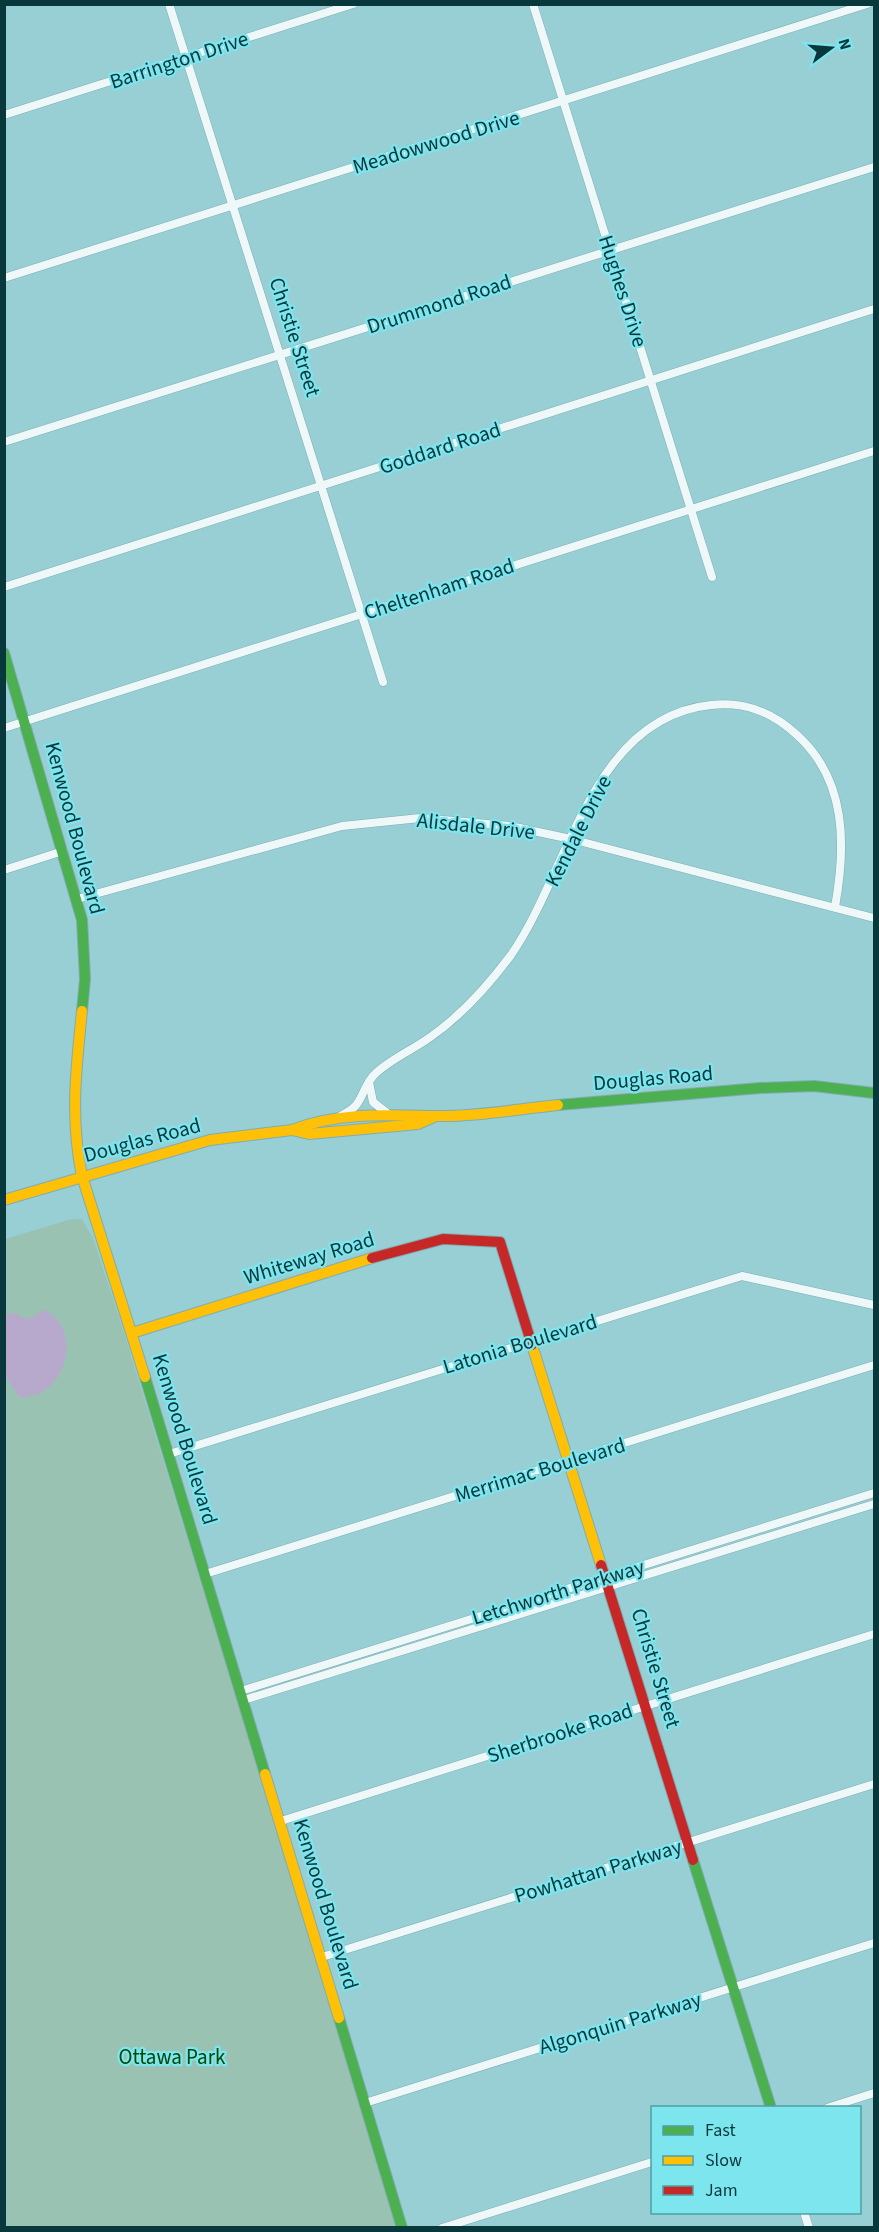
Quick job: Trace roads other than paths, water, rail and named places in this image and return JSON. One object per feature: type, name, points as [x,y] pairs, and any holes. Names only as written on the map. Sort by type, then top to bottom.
[{"type":"street","name":"Christie Street","points":[[169,4],[383,682]]},
{"type":"street","name":"Barrington Drive","points":[[4,115],[353,4]]},
{"type":"street","name":"Hughes Drive","points":[[533,4],[712,577]]},
{"type":"street","name":"Meadowwood Drive","points":[[4,278],[867,4]]},
{"type":"street","name":"Drummond Road","points":[[4,442],[874,167]]},
{"type":"street","name":"Goddard Road","points":[[4,587],[874,309]]},
{"type":"street","name":"Cheltenham Road","points":[[4,728],[874,452]]},
{"type":"street","name":"Kenwood Boulevard","points":[[4,653],[77,898],[84,942],[85,979],[74,1073],[77,1152],[82,1176],[170,1454],[402,2228]]},
{"type":"street","name":"Kendale Drive","points":[[335,1119],[356,1106],[369,1080],[448,1023],[499,971],[535,917],[571,839],[604,776],[618,757],[651,726],[686,709],[720,704],[746,705],[759,709],[793,731],[816,754],[830,780],[836,798],[843,843],[835,907]]},
{"type":"street","name":"Alisdale Drive","points":[[77,898],[342,826],[420,818],[510,826],[571,839],[874,918]]},
{"type":"street","points":[[4,870],[63,851]]},
{"type":"street","points":[[369,1080],[373,1102],[391,1115]]},
{"type":"street","name":"Douglas Road","points":[[292,1130],[307,1122],[335,1119],[417,1113],[434,1116],[788,1087],[838,1088],[874,1093]]},
{"type":"street","name":"Douglas Road","points":[[4,1200],[210,1140],[292,1130],[309,1134],[418,1124],[434,1116]]},
{"type":"street","name":"Whiteway Road","points":[[132,1333],[420,1244],[443,1239],[500,1242]]},
{"type":"street","name":"Christie Street","points":[[500,1242],[648,1705],[770,2106]]},
{"type":"street","name":"Latonia Boulevard","points":[[170,1454],[742,1276],[874,1305]]},
{"type":"street","name":"Merrimac Boulevard","points":[[205,1574],[874,1365]]},
{"type":"street","name":"Letchworth Parkway","points":[[242,1695],[608,1581],[874,1493]]},
{"type":"street","name":"Letchworth Parkway","points":[[608,1581],[874,1504]]},
{"type":"street","name":"Sherbrooke Road","points":[[280,1821],[874,1634]]},
{"type":"street","name":"Powhattan Parkway","points":[[322,1957],[874,1784]]},
{"type":"street","name":"Algonquin Parkway","points":[[365,2103],[874,1943]]},
{"type":"street","points":[[833,2106],[874,2093]]},
{"type":"street","points":[[442,2228],[651,2162]]},
{"type":"park label","name":"Ottawa Park","points":[[172,2057]]}]
